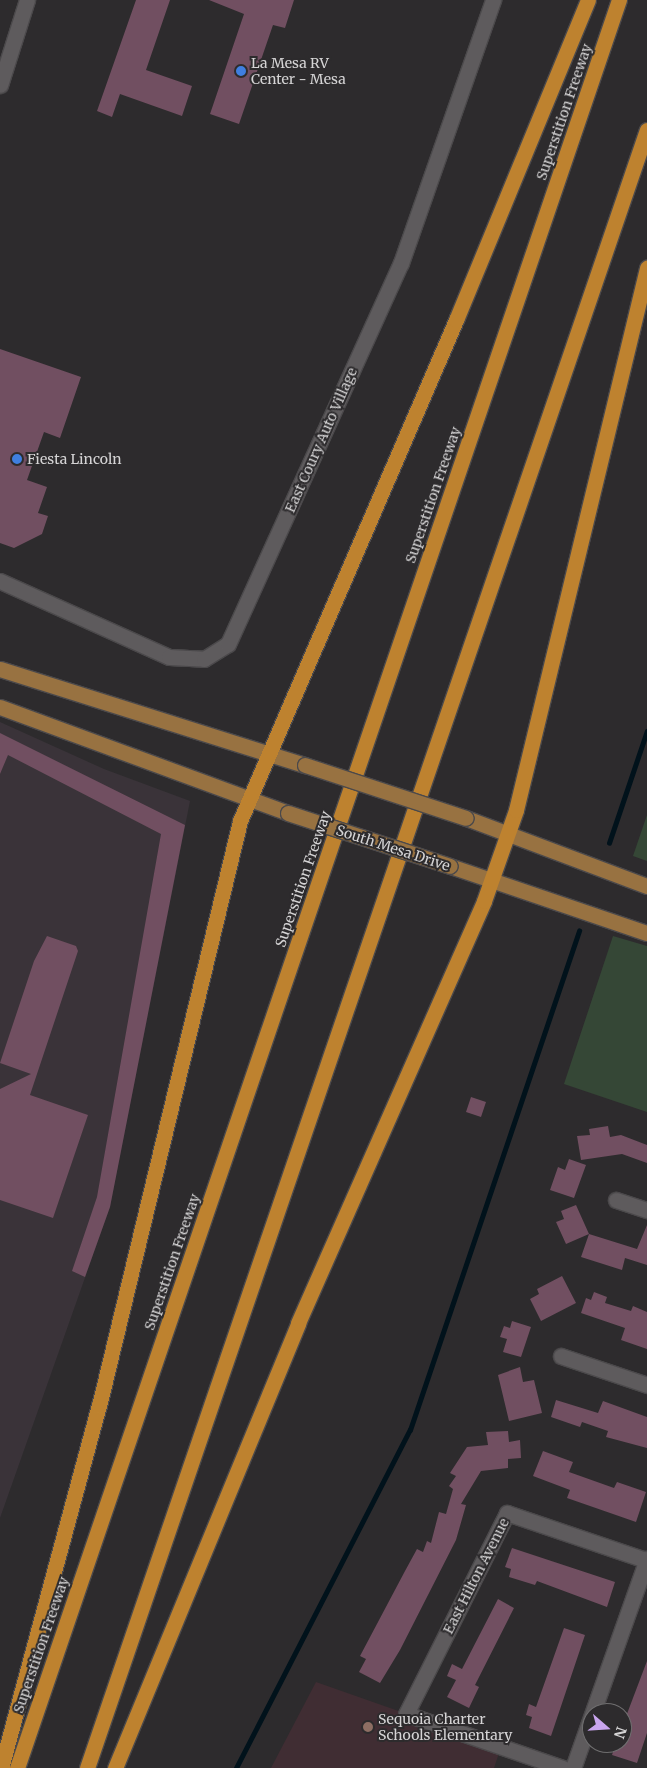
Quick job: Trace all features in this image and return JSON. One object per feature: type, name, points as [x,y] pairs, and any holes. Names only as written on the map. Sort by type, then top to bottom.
[{"type":"highway","points":[[1,1768],[64,1546],[240,821],[467,294],[588,0]]},
{"type":"highway","name":"Superstition Freeway","points":[[17,1768],[619,0]]},
{"type":"highway","points":[[87,1768],[647,130]]},
{"type":"highway","points":[[115,1768],[294,1332],[490,882],[508,832],[647,268]]},
{"type":"main road","points":[[0,669],[269,753],[508,832],[647,886]]},
{"type":"main road","name":"South Mesa Drive","points":[[0,707],[249,800],[647,933]]},
{"type":"street","points":[[0,85],[28,0]]},
{"type":"street","name":"East Coury Auto Village","points":[[0,581],[169,657],[204,659],[228,644],[401,263],[493,0]]},
{"type":"street","points":[[616,1200],[647,1210]]},
{"type":"street","points":[[561,1356],[647,1385]]},
{"type":"street","name":"East Hilton Avenue","points":[[563,1768],[406,1714],[507,1513],[647,1560]]},
{"type":"street","points":[[573,1768],[647,1560]]},
{"type":"shaded area","points":[[0,722],[104,769],[190,801],[110,1207],[0,1518]]},
{"type":"shaded area","name":"Sequoia Charter Schools Elementary","points":[[316,1682],[501,1747],[494,1768],[271,1768]]},
{"type":"green space","points":[[647,815],[647,861],[633,856]]},
{"type":"green space","points":[[613,936],[647,946],[647,1112],[564,1084]]},
{"type":"building","points":[[136,0],[170,0],[146,70],[192,86],[182,116],[120,94],[112,117],[97,111]]},
{"type":"building","name":"La Mesa RV Center - Mesa","points":[[209,0],[294,0],[285,28],[273,25],[239,124],[210,114],[244,14]]},
{"type":"building","name":"Fiesta Lincoln","points":[[0,349],[81,377],[60,438],[44,432],[27,480],[47,487],[38,513],[48,516],[42,534],[14,548],[0,543]]},
{"type":"building","points":[[0,733],[185,825],[110,1207],[85,1277],[72,1271],[97,1197],[161,834],[8,755],[0,774]]},
{"type":"building","points":[[47,936],[76,946],[78,951],[30,1095],[88,1115],[53,1218],[0,1200],[0,1089],[31,1074],[0,1063],[34,961]]},
{"type":"building","points":[[471,1097],[486,1102],[481,1117],[466,1112]]},
{"type":"building","points":[[608,1126],[610,1137],[621,1135],[647,1145],[647,1163],[622,1154],[581,1160],[577,1136],[590,1135],[589,1129]]},
{"type":"building","points":[[569,1159],[586,1165],[574,1198],[550,1190],[558,1167],[565,1170]]},
{"type":"building","points":[[576,1205],[589,1234],[566,1244],[556,1222],[564,1219],[561,1211]]},
{"type":"building","points":[[647,1225],[647,1265],[625,1258],[622,1270],[581,1257],[589,1234],[637,1249]]},
{"type":"building","points":[[562,1276],[576,1303],[541,1321],[530,1299],[539,1294],[537,1289]]},
{"type":"building","points":[[594,1292],[607,1297],[605,1303],[631,1311],[633,1306],[647,1312],[647,1349],[621,1340],[625,1328],[581,1313],[586,1298],[591,1300]]},
{"type":"building","points":[[512,1321],[531,1327],[521,1357],[503,1352],[507,1339],[500,1337],[504,1326],[510,1328]]},
{"type":"building","points":[[520,1367],[523,1382],[534,1380],[542,1413],[509,1421],[498,1375]]},
{"type":"building","points":[[556,1400],[598,1413],[603,1401],[647,1417],[647,1448],[606,1437],[608,1431],[582,1422],[580,1427],[551,1417]]},
{"type":"building","points":[[508,1431],[509,1442],[520,1440],[521,1458],[508,1459],[508,1468],[481,1471],[461,1504],[466,1505],[456,1540],[400,1650],[380,1683],[359,1672],[366,1659],[360,1656],[417,1549],[423,1552],[427,1541],[431,1543],[439,1512],[446,1514],[453,1489],[449,1486],[456,1476],[450,1473],[467,1447],[488,1445],[486,1432]]},
{"type":"building","points":[[543,1451],[573,1462],[569,1472],[614,1488],[617,1482],[646,1492],[636,1522],[567,1498],[570,1490],[533,1476]]},
{"type":"building","points":[[512,1548],[615,1582],[607,1607],[537,1581],[535,1585],[509,1577],[511,1569],[505,1567]]},
{"type":"building","points":[[498,1599],[514,1608],[475,1685],[479,1687],[469,1708],[447,1697],[456,1680],[447,1676],[452,1664],[462,1669]]},
{"type":"building","points":[[564,1628],[585,1635],[551,1736],[529,1728],[532,1717],[526,1715],[529,1704],[536,1707]]},
{"type":"building","points":[[647,1661],[647,1733],[637,1763],[612,1755],[613,1753],[632,1753],[631,1703]]},
{"type":"waterway","points":[[609,843],[647,731]]},
{"type":"waterway","points":[[236,1768],[410,1430],[579,931]]},
{"type":"place","name":"La Mesa RV Center - Mesa","points":[[241,71]]},
{"type":"place","name":"Fiesta Lincoln","points":[[17,459]]},
{"type":"place","name":"Sequoia Charter Schools Elementary","points":[[368,1727]]}]
